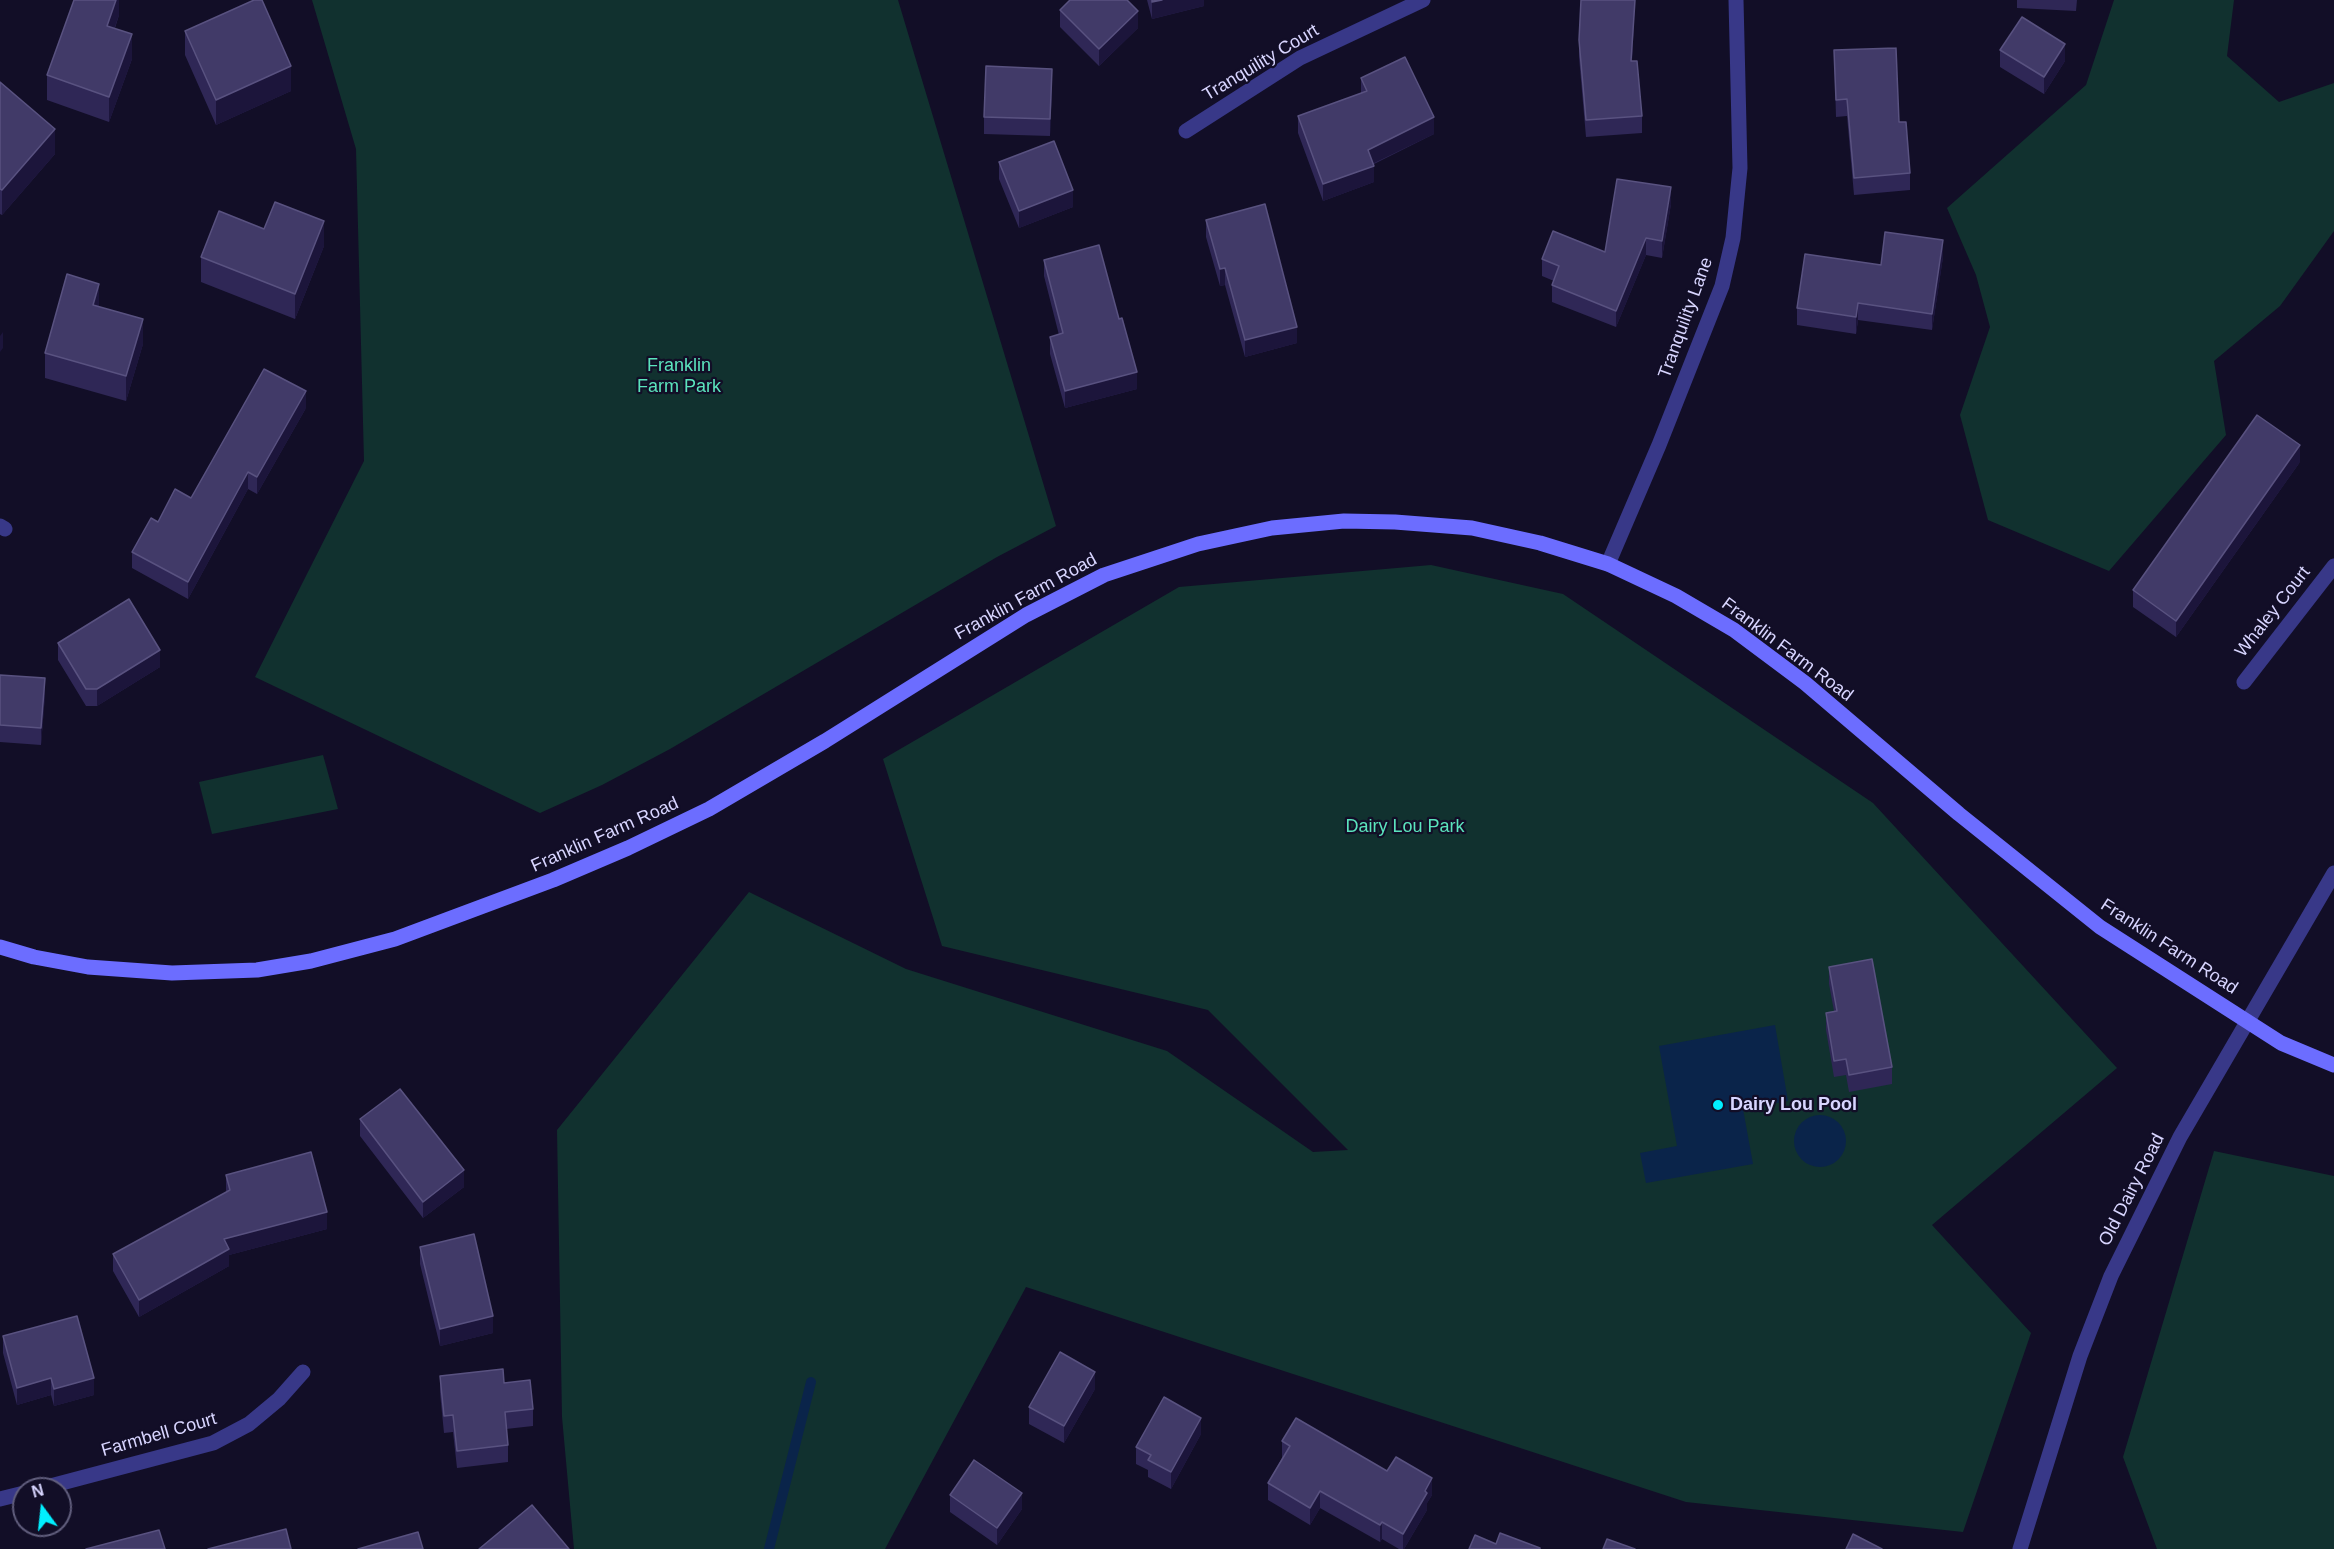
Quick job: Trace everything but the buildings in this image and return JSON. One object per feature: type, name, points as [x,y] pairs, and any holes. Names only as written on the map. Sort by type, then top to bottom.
[{"type":"main road","name":"Franklin Farm Road","points":[[0,947],[34,957],[88,967],[172,973],[257,970],[312,961],[426,928],[553,880],[628,848],[709,809],[825,741],[1026,615],[1104,575],[1198,544],[1272,528],[1344,521],[1395,522],[1472,528],[1540,543],[1608,564],[1676,596],[1734,630],[1805,683],[1959,814],[2100,927],[2281,1043],[2334,1065]]},
{"type":"street","name":"Tranquility Court","points":[[1186,131],[1300,58],[1423,0]]},
{"type":"street","name":"Tranquility Lane","points":[[1608,564],[1663,435],[1722,286],[1732,238],[1740,168],[1736,0]]},
{"type":"street","name":"Whaley Court","points":[[2244,682],[2334,566]]},
{"type":"street","name":"Old Dairy Road","points":[[2020,1549],[2080,1356],[2111,1276],[2180,1137],[2334,873]]},
{"type":"street","name":"Farmbell Court","points":[[72,1480],[213,1443],[249,1424],[279,1399],[303,1372]]},
{"type":"green space","name":"Franklin Farm Park","points":[[312,0],[898,0],[1056,526],[997,557],[670,749],[602,785],[540,813],[255,677],[364,461],[356,149]]},
{"type":"green space","points":[[2114,0],[2234,0],[2227,56],[2279,102],[2334,83],[2334,231],[2280,306],[2214,361],[2226,435],[2109,571],[1988,520],[1960,415],[1990,327],[1976,275],[1947,208],[2086,85]]},
{"type":"green space","name":"Dairy Lou Park","points":[[1431,565],[1563,594],[1873,803],[2117,1068],[1932,1225],[2031,1333],[1963,1532],[1686,1502],[1026,1287],[885,1549],[574,1549],[562,1417],[557,1130],[749,892],[906,969],[1167,1051],[1313,1152],[1348,1150],[1208,1010],[942,946],[883,759],[1179,587]]},
{"type":"green space","points":[[323,755],[338,809],[212,834],[199,782]]},
{"type":"green space","points":[[2214,1151],[2334,1176],[2334,1549],[2157,1549],[2123,1457]]},
{"type":"water","name":"Dairy Lou Pool","points":[[1775,1025],[1788,1101],[1743,1109],[1753,1164],[1646,1183],[1640,1153],[1677,1146],[1659,1046]]},
{"type":"water","name":"Dairy Lou Pool","points":[[1815,1115],[1825,1115],[1839,1122],[1846,1141],[1839,1160],[1825,1167],[1815,1167],[1805,1163],[1798,1156],[1794,1146],[1794,1136],[1798,1126],[1805,1119]]},
{"type":"waterway","points":[[769,1549],[811,1382]]},
{"type":"place","name":"Dairy Lou Pool","points":[[1718,1105]]}]
